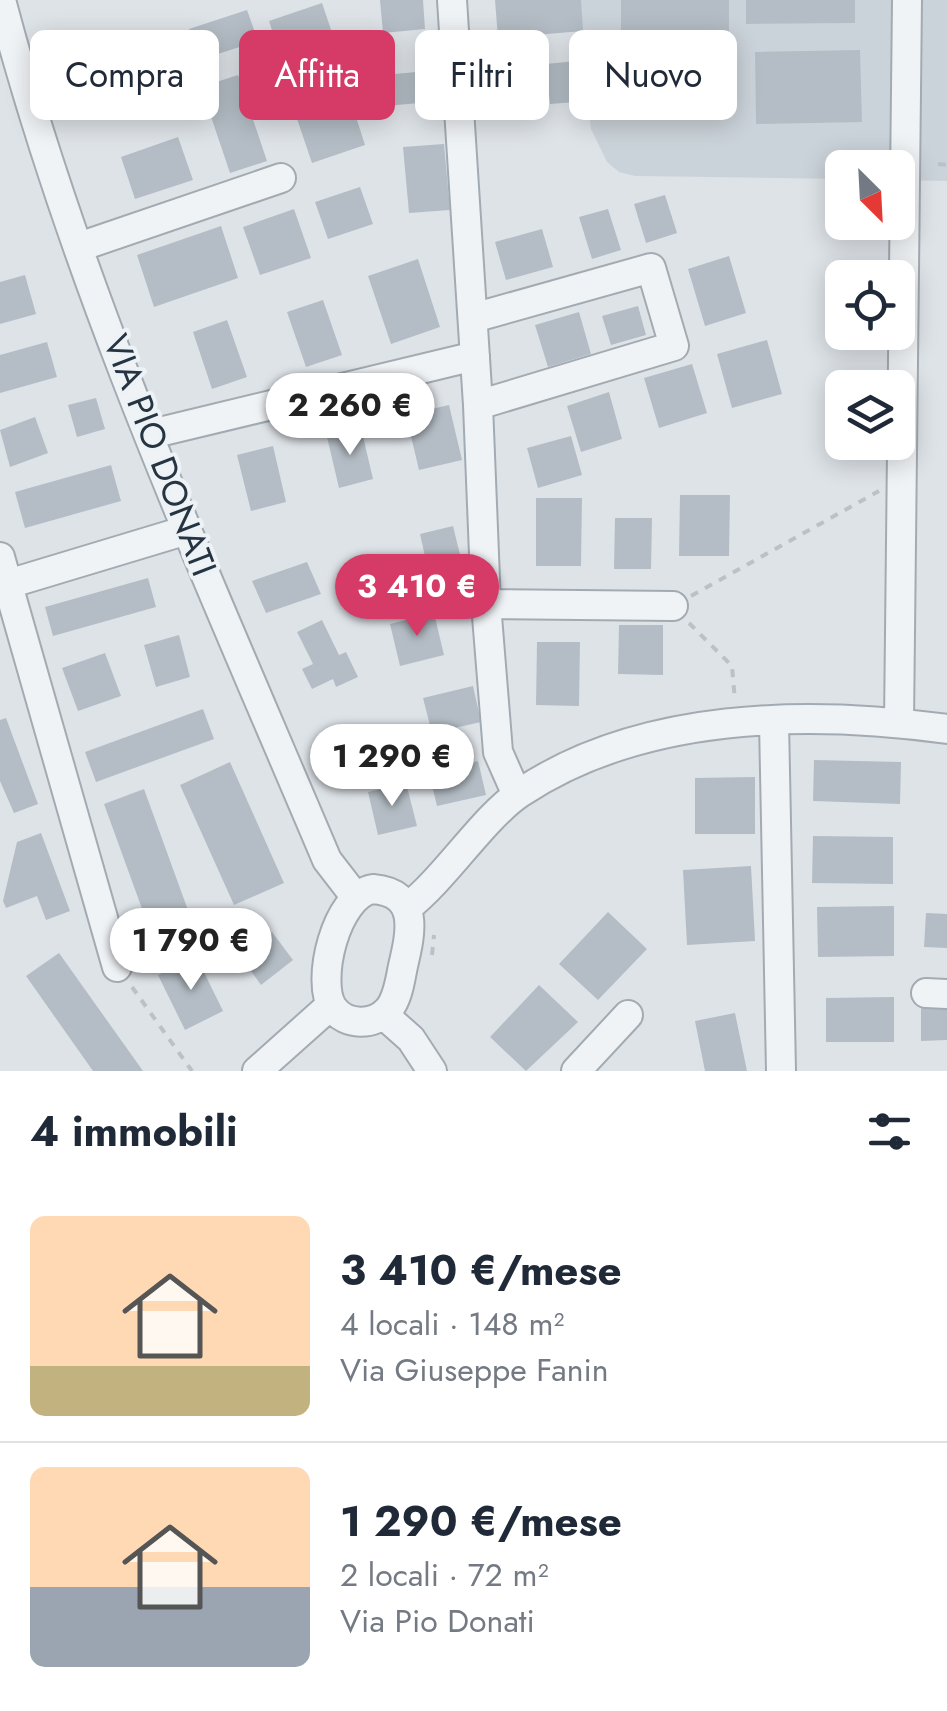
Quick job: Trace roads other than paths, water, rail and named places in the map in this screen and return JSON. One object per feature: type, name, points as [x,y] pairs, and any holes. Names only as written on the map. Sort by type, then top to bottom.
[{"type":"street","name":"VIA PIO DONATI","points":[[1,0],[79,247],[187,530],[327,860],[354,896]]},
{"type":"street","points":[[452,0],[498,752],[517,795]]},
{"type":"street","points":[[899,723],[907,0]]},
{"type":"street","points":[[79,247],[281,178]]},
{"type":"street","points":[[473,318],[652,268],[674,346],[478,405]]},
{"type":"street","points":[[151,434],[475,356]]},
{"type":"street","points":[[117,967],[4,571],[187,530]]},
{"type":"street","points":[[486,604],[673,606]]},
{"type":"street","points":[[774,722],[781,1071]]},
{"type":"street","points":[[420,914],[384,890],[354,896],[338,922],[327,976],[330,1005],[351,1021],[366,1022],[384,1015],[394,1000],[411,933],[420,914],[517,795],[582,760],[670,730],[774,722],[899,723],[947,729]]},
{"type":"street","points":[[257,1071],[330,1005]]},
{"type":"street","points":[[384,1015],[411,1039],[432,1071]]},
{"type":"street","points":[[576,1071],[628,1015]]}]
